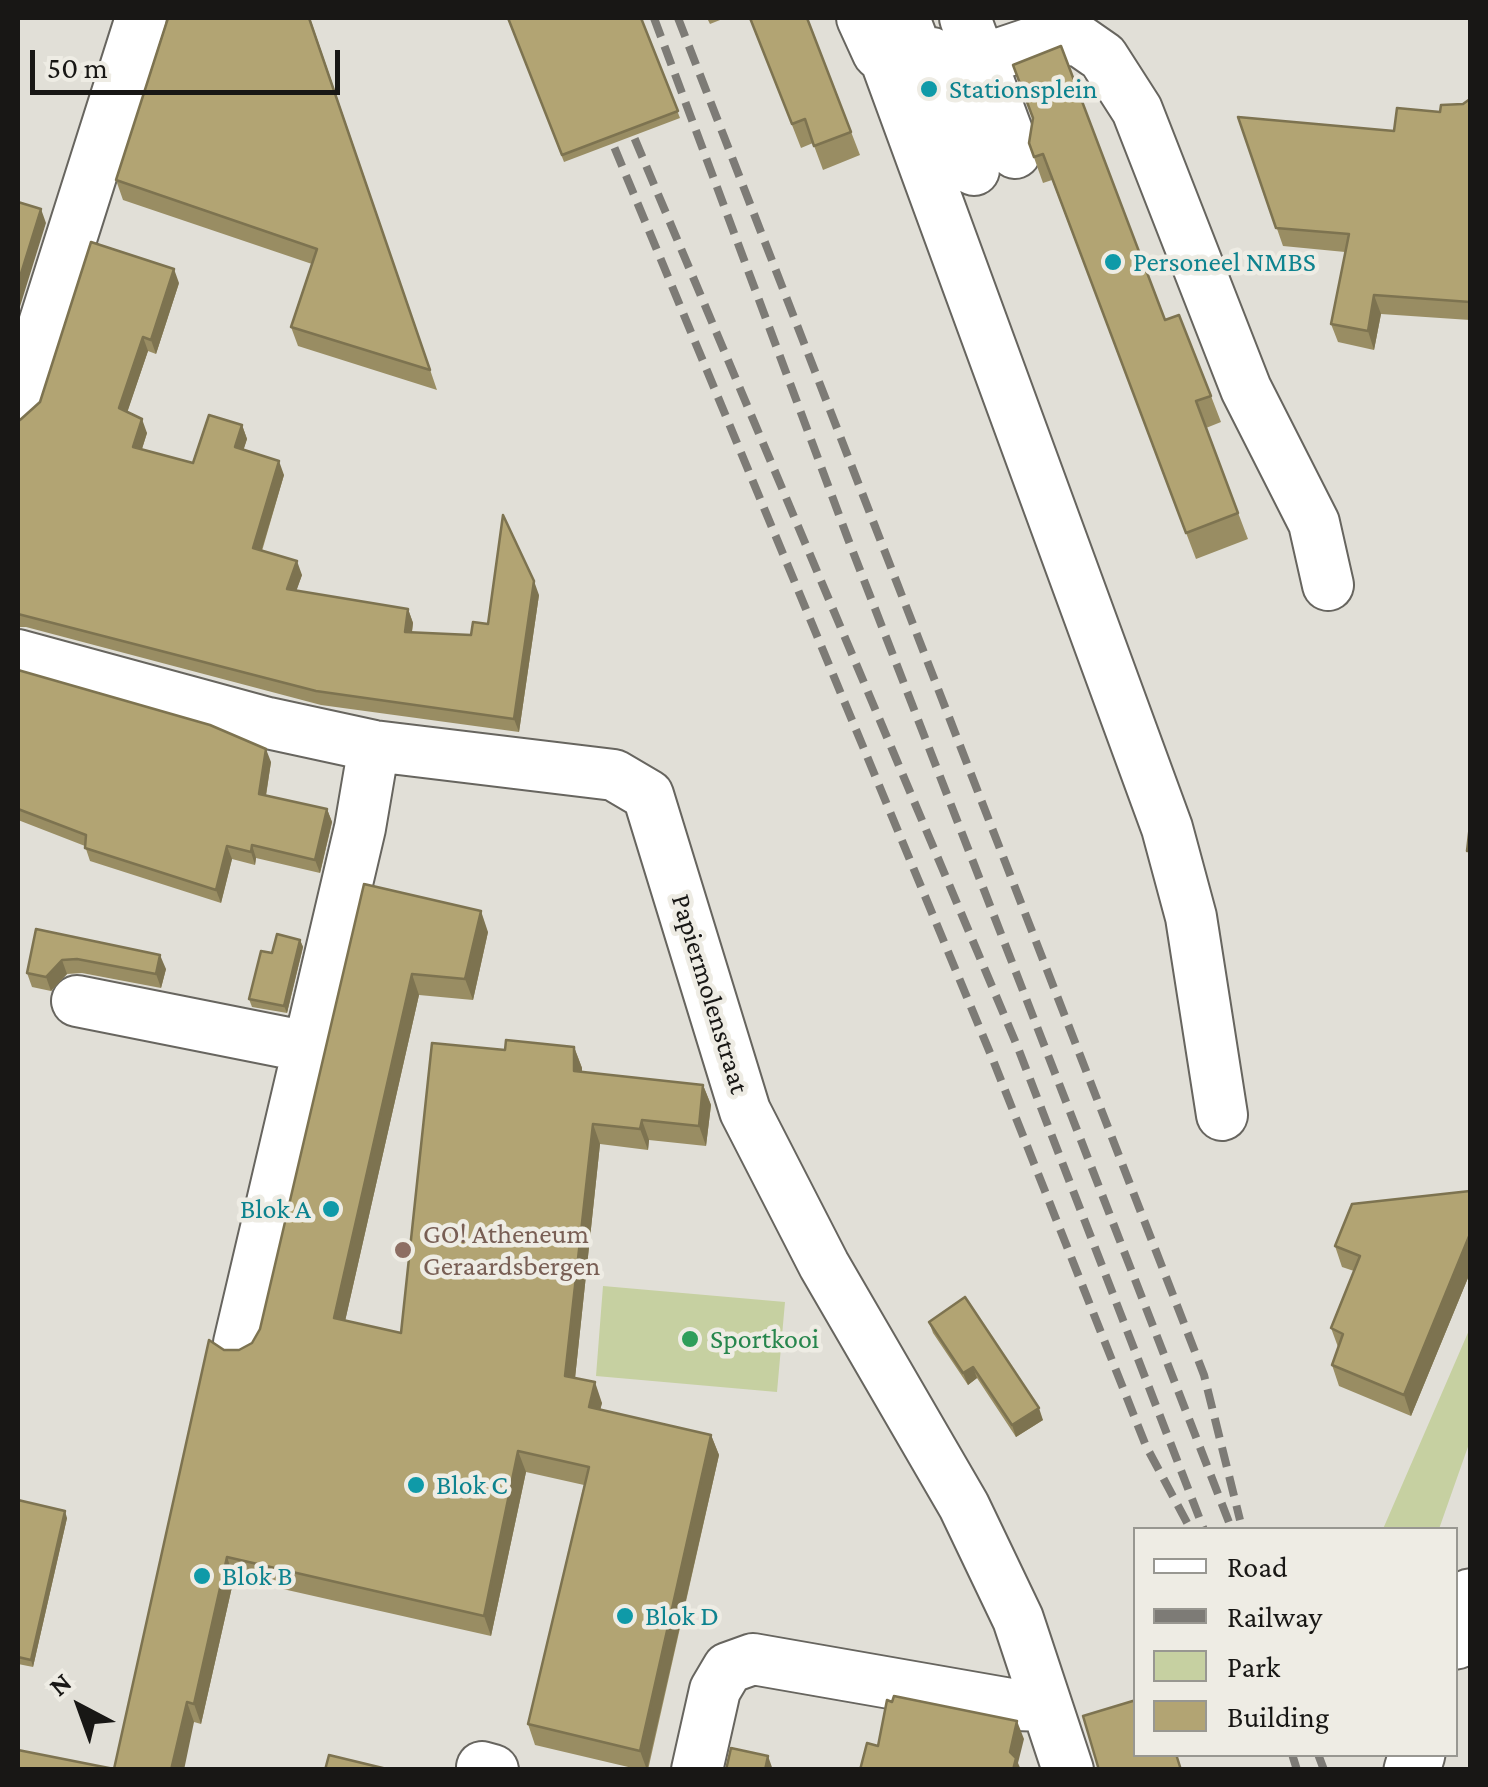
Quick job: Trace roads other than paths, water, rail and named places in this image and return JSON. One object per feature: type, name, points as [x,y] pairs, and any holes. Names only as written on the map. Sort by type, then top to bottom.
[{"type":"main road","points":[[1458,1635],[1470,1597]]},
{"type":"street","points":[[18,406],[141,18]]},
{"type":"street","points":[[862,18],[942,53],[1064,37],[1080,41],[1122,81],[1138,110],[1246,388],[1314,523],[1328,585]]},
{"type":"street","points":[[928,18],[984,166],[942,53]]},
{"type":"street","points":[[950,18],[942,53],[931,177],[942,224],[1167,828],[1190,917],[1222,1114]]},
{"type":"street","name":"Papiermolenstraat","points":[[18,654],[268,723],[374,746],[614,775],[648,796],[745,1111],[824,1265],[964,1506],[1018,1618],[1068,1770]]},
{"type":"street","points":[[240,1343],[360,828],[374,746]]},
{"type":"street","points":[[77,1001],[308,1047]]},
{"type":"street","points":[[696,1770],[716,1690],[728,1668],[753,1659],[1016,1705],[1046,1706]]},
{"type":"railway","points":[[654,18],[848,539],[1231,1527]]},
{"type":"railway","points":[[678,18],[1204,1375],[1240,1520]]},
{"type":"railway","points":[[623,111],[1018,1048],[1203,1527]]},
{"type":"railway","points":[[603,120],[993,1060],[1146,1446],[1189,1527]]},
{"type":"railway","points":[[1293,1757],[1297,1770]]},
{"type":"railway","points":[[1319,1757],[1324,1770]]},
{"type":"place","name":"Stationsplein","points":[[929,89]]},
{"type":"place","name":"Personeel NMBS","points":[[1113,262]]},
{"type":"place","name":"Blok A","points":[[331,1209]]},
{"type":"place","name":"GO! Atheneum Geraardsbergen","points":[[403,1250]]},
{"type":"place","name":"Sportkooi","points":[[690,1339]]},
{"type":"place","name":"Blok C","points":[[416,1485]]},
{"type":"place","name":"Blok B","points":[[202,1576]]},
{"type":"place","name":"Blok D","points":[[625,1616]]}]
